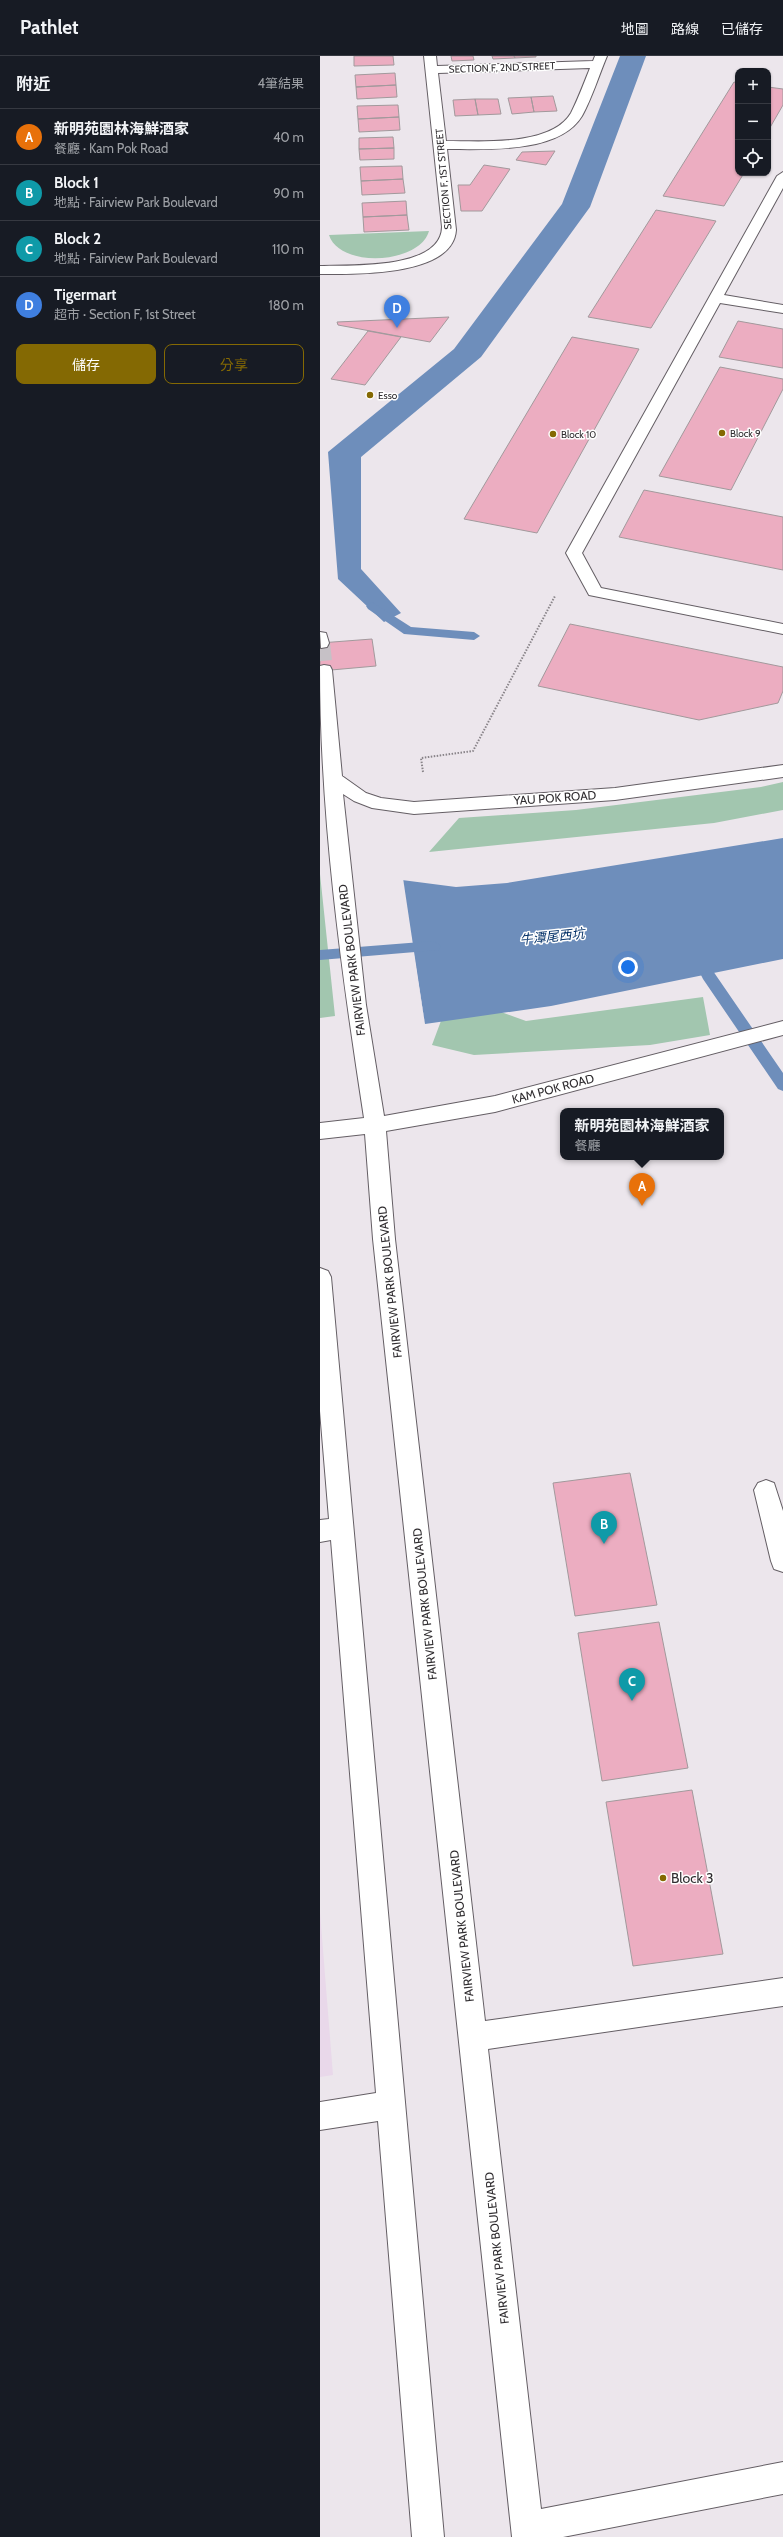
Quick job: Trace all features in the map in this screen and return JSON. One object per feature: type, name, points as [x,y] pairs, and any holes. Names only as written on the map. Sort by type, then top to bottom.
[{"type":"street","name":"SECTION F, 1ST STREET","points":[[320,270],[401,266],[422,259],[438,250],[448,239],[449,227],[430,56]]},
{"type":"street","name":"SECTION F, 2ND STREET","points":[[432,70],[599,60]]},
{"type":"street","points":[[440,145],[535,140],[563,130],[572,122],[576,115],[599,60]]},
{"type":"street","points":[[783,176],[574,553],[595,592],[783,629]]},
{"type":"street","points":[[716,298],[783,309]]},
{"type":"street","name":"FAIRVIEW PARK BOULEVARD","points":[[324,670],[324,720],[333,778],[341,872],[362,1043],[375,1125],[384,1239],[528,2532]]},
{"type":"street","name":"YAU POK ROAD","points":[[333,778],[360,797],[372,802],[414,808],[615,794],[783,771]]},
{"type":"street","name":"KAM POK ROAD","points":[[320,1131],[375,1125],[495,1104],[783,1028]]},
{"type":"street","points":[[320,1277],[332,1530],[392,2105],[428,2537]]},
{"type":"street","points":[[766,1490],[783,1561]]},
{"type":"street","points":[[474,2037],[783,1992]]},
{"type":"street","points":[[320,2116],[392,2105]]},
{"type":"street","points":[[528,2532],[783,2478]]},
{"type":"path","points":[[424,779],[420,758],[473,751],[560,586],[588,579]]},
{"type":"shaded area","points":[[320,1912],[333,2075],[320,2077]]},
{"type":"green space","points":[[429,231],[423,242],[411,250],[396,256],[380,258],[363,257],[348,253],[336,246],[329,235]]},
{"type":"green space","points":[[783,782],[783,810],[714,823],[429,852],[459,818],[576,810],[761,787]]},
{"type":"green space","points":[[320,874],[335,1016],[320,1018]]},
{"type":"green space","points":[[451,994],[526,1021],[703,997],[710,1035],[650,1045],[474,1055],[432,1045]]},
{"type":"water","points":[[620,56],[646,56],[590,207],[481,357],[361,457],[361,569],[401,613],[384,622],[338,579],[328,452],[454,349],[562,204]]},
{"type":"water","points":[[783,838],[783,959],[551,1006],[425,1024],[402,880],[456,887],[507,883]]},
{"type":"pier","points":[[403,878],[425,1025],[400,880]]},
{"type":"building","points":[[354,56],[393,56],[394,65],[354,66]]},
{"type":"building","points":[[451,56],[473,56],[474,60],[452,61]]},
{"type":"building","points":[[492,56],[514,56],[515,58],[493,59]]},
{"type":"building","points":[[514,56],[536,56],[536,57],[515,58]]},
{"type":"building","points":[[395,73],[396,85],[356,87],[355,75]]},
{"type":"building","points":[[735,82],[735,176],[742,176],[724,206],[663,196]]},
{"type":"building","points":[[396,85],[397,97],[357,99],[356,87]]},
{"type":"building","points":[[771,87],[783,89],[783,105],[771,126]]},
{"type":"building","points":[[553,96],[557,111],[534,112],[531,97]]},
{"type":"building","points":[[531,97],[534,112],[512,114],[508,98]]},
{"type":"building","points":[[475,99],[498,99],[501,114],[478,115]]},
{"type":"building","points":[[475,99],[478,115],[455,116],[453,100]]},
{"type":"building","points":[[398,105],[399,117],[358,119],[357,106]]},
{"type":"building","points":[[399,117],[400,130],[359,132],[358,119]]},
{"type":"building","points":[[393,137],[394,148],[359,149],[359,138]]},
{"type":"building","points":[[394,148],[394,159],[360,160],[359,149]]},
{"type":"building","points":[[555,151],[546,165],[516,160],[522,152]]},
{"type":"building","points":[[484,165],[510,169],[482,211],[461,211],[458,185],[470,185]]},
{"type":"building","points":[[402,166],[403,179],[361,181],[360,167]]},
{"type":"building","points":[[403,179],[405,193],[362,195],[361,181]]},
{"type":"building","points":[[406,201],[407,215],[363,217],[362,203]]},
{"type":"building","points":[[656,210],[716,221],[651,328],[588,317]]},
{"type":"building","points":[[407,215],[409,230],[364,232],[363,217]]},
{"type":"building","points":[[449,317],[430,342],[338,325],[337,322]]},
{"type":"building","points":[[738,321],[783,329],[783,368],[719,357]]},
{"type":"building","points":[[368,331],[401,337],[365,385],[331,379]]},
{"type":"building","name":"Block 10","points":[[572,337],[639,349],[537,533],[464,519]]},
{"type":"building","name":"Block 9","points":[[720,367],[783,379],[783,389],[731,490],[659,476]]},
{"type":"building","points":[[644,490],[783,517],[783,570],[619,537]]},
{"type":"building","points":[[570,624],[783,667],[783,691],[778,703],[699,720],[538,686]]},
{"type":"building","points":[[372,639],[376,666],[320,671],[320,643]]},
{"type":"building","points":[[630,1473],[657,1605],[575,1616],[553,1483]]},
{"type":"building","points":[[659,1622],[688,1768],[602,1781],[578,1633]]},
{"type":"building","name":"Block 3","points":[[692,1790],[723,1954],[633,1966],[606,1802]]},
{"type":"waterway","points":[[372,606],[408,631],[474,636]]},
{"type":"waterway","name":"牛潭尾西坑","points":[[320,955],[434,946]]},
{"type":"waterway","points":[[708,975],[783,1085]]},
{"type":"tunnel","points":[[321,643],[324,670]]},
{"type":"place","name":"Tigermart","points":[[397,328]]},
{"type":"place","name":"Esso","points":[[370,395]]},
{"type":"place","name":"Block 9","points":[[722,433]]},
{"type":"place","name":"Block 10","points":[[553,434]]},
{"type":"place","name":"新明苑園林海鮮酒家","points":[[642,1206]]},
{"type":"place","name":"Block 1","points":[[604,1544]]},
{"type":"place","name":"Block 2","points":[[632,1701]]},
{"type":"place","name":"Block 3","points":[[663,1878]]}]
